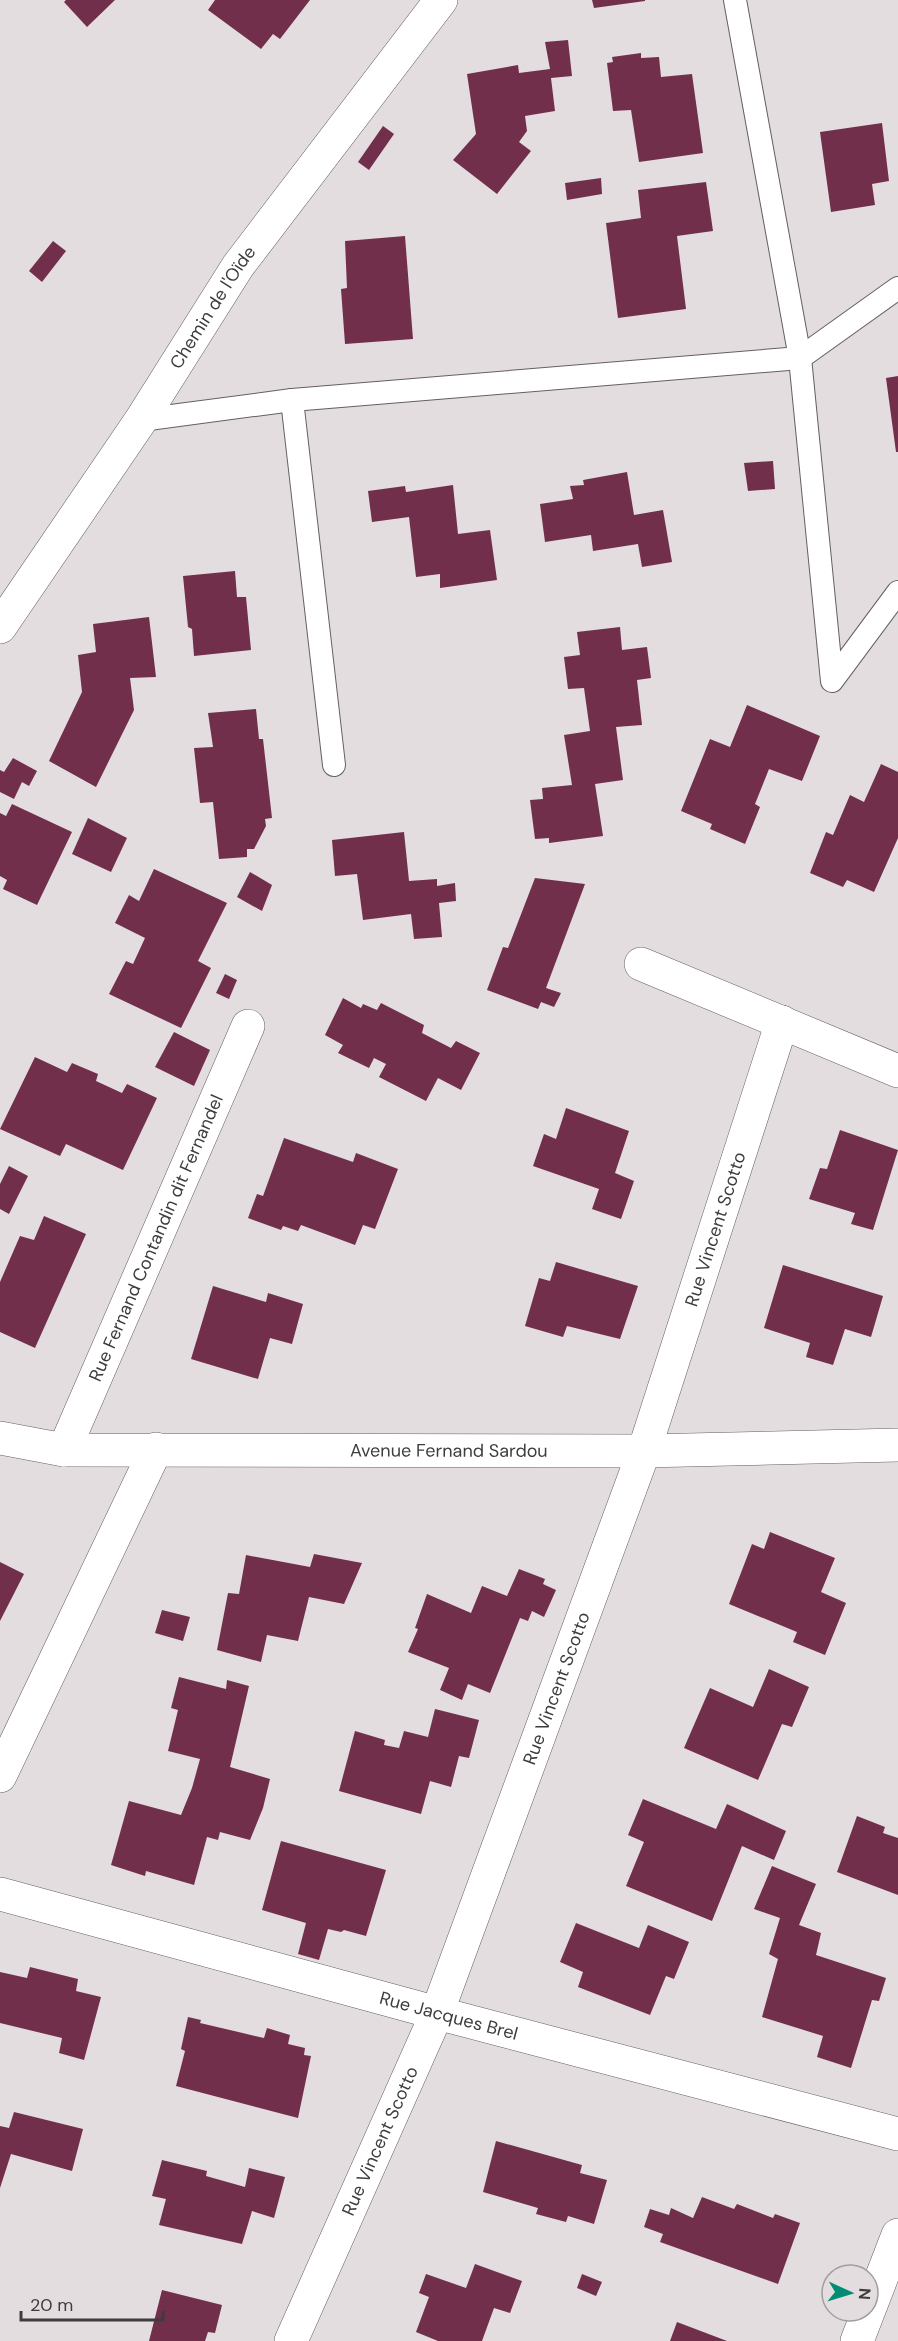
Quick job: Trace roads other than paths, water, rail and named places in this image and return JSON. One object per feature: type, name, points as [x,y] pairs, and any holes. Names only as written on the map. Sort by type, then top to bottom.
[{"type":"street","name":"Chemin de l'Oïde","points":[[0,627],[141,420],[238,266],[441,0]]},
{"type":"street","points":[[641,964],[898,1071]]},
{"type":"street","name":"Rue Vincent Scotto","points":[[291,2341],[437,2013],[644,1451],[782,1022]]},
{"type":"street","name":"Rue Fernand Contandin dit Fernandel","points":[[64,1450],[248,1026]]},
{"type":"street","name":"Avenue Fernand Sardou","points":[[0,1438],[64,1450],[644,1451],[898,1445]]},
{"type":"street","points":[[0,1776],[156,1449]]},
{"type":"street","name":"Rue Jacques Brel","points":[[0,1894],[437,2013],[898,2134]]},
{"type":"street","points":[[857,2341],[898,2235]]},
{"type":"lane","points":[[735,0],[800,358],[832,681],[898,592]]},
{"type":"lane","points":[[141,420],[292,400],[800,358],[898,288]]},
{"type":"lane","points":[[292,400],[334,765]]}]
